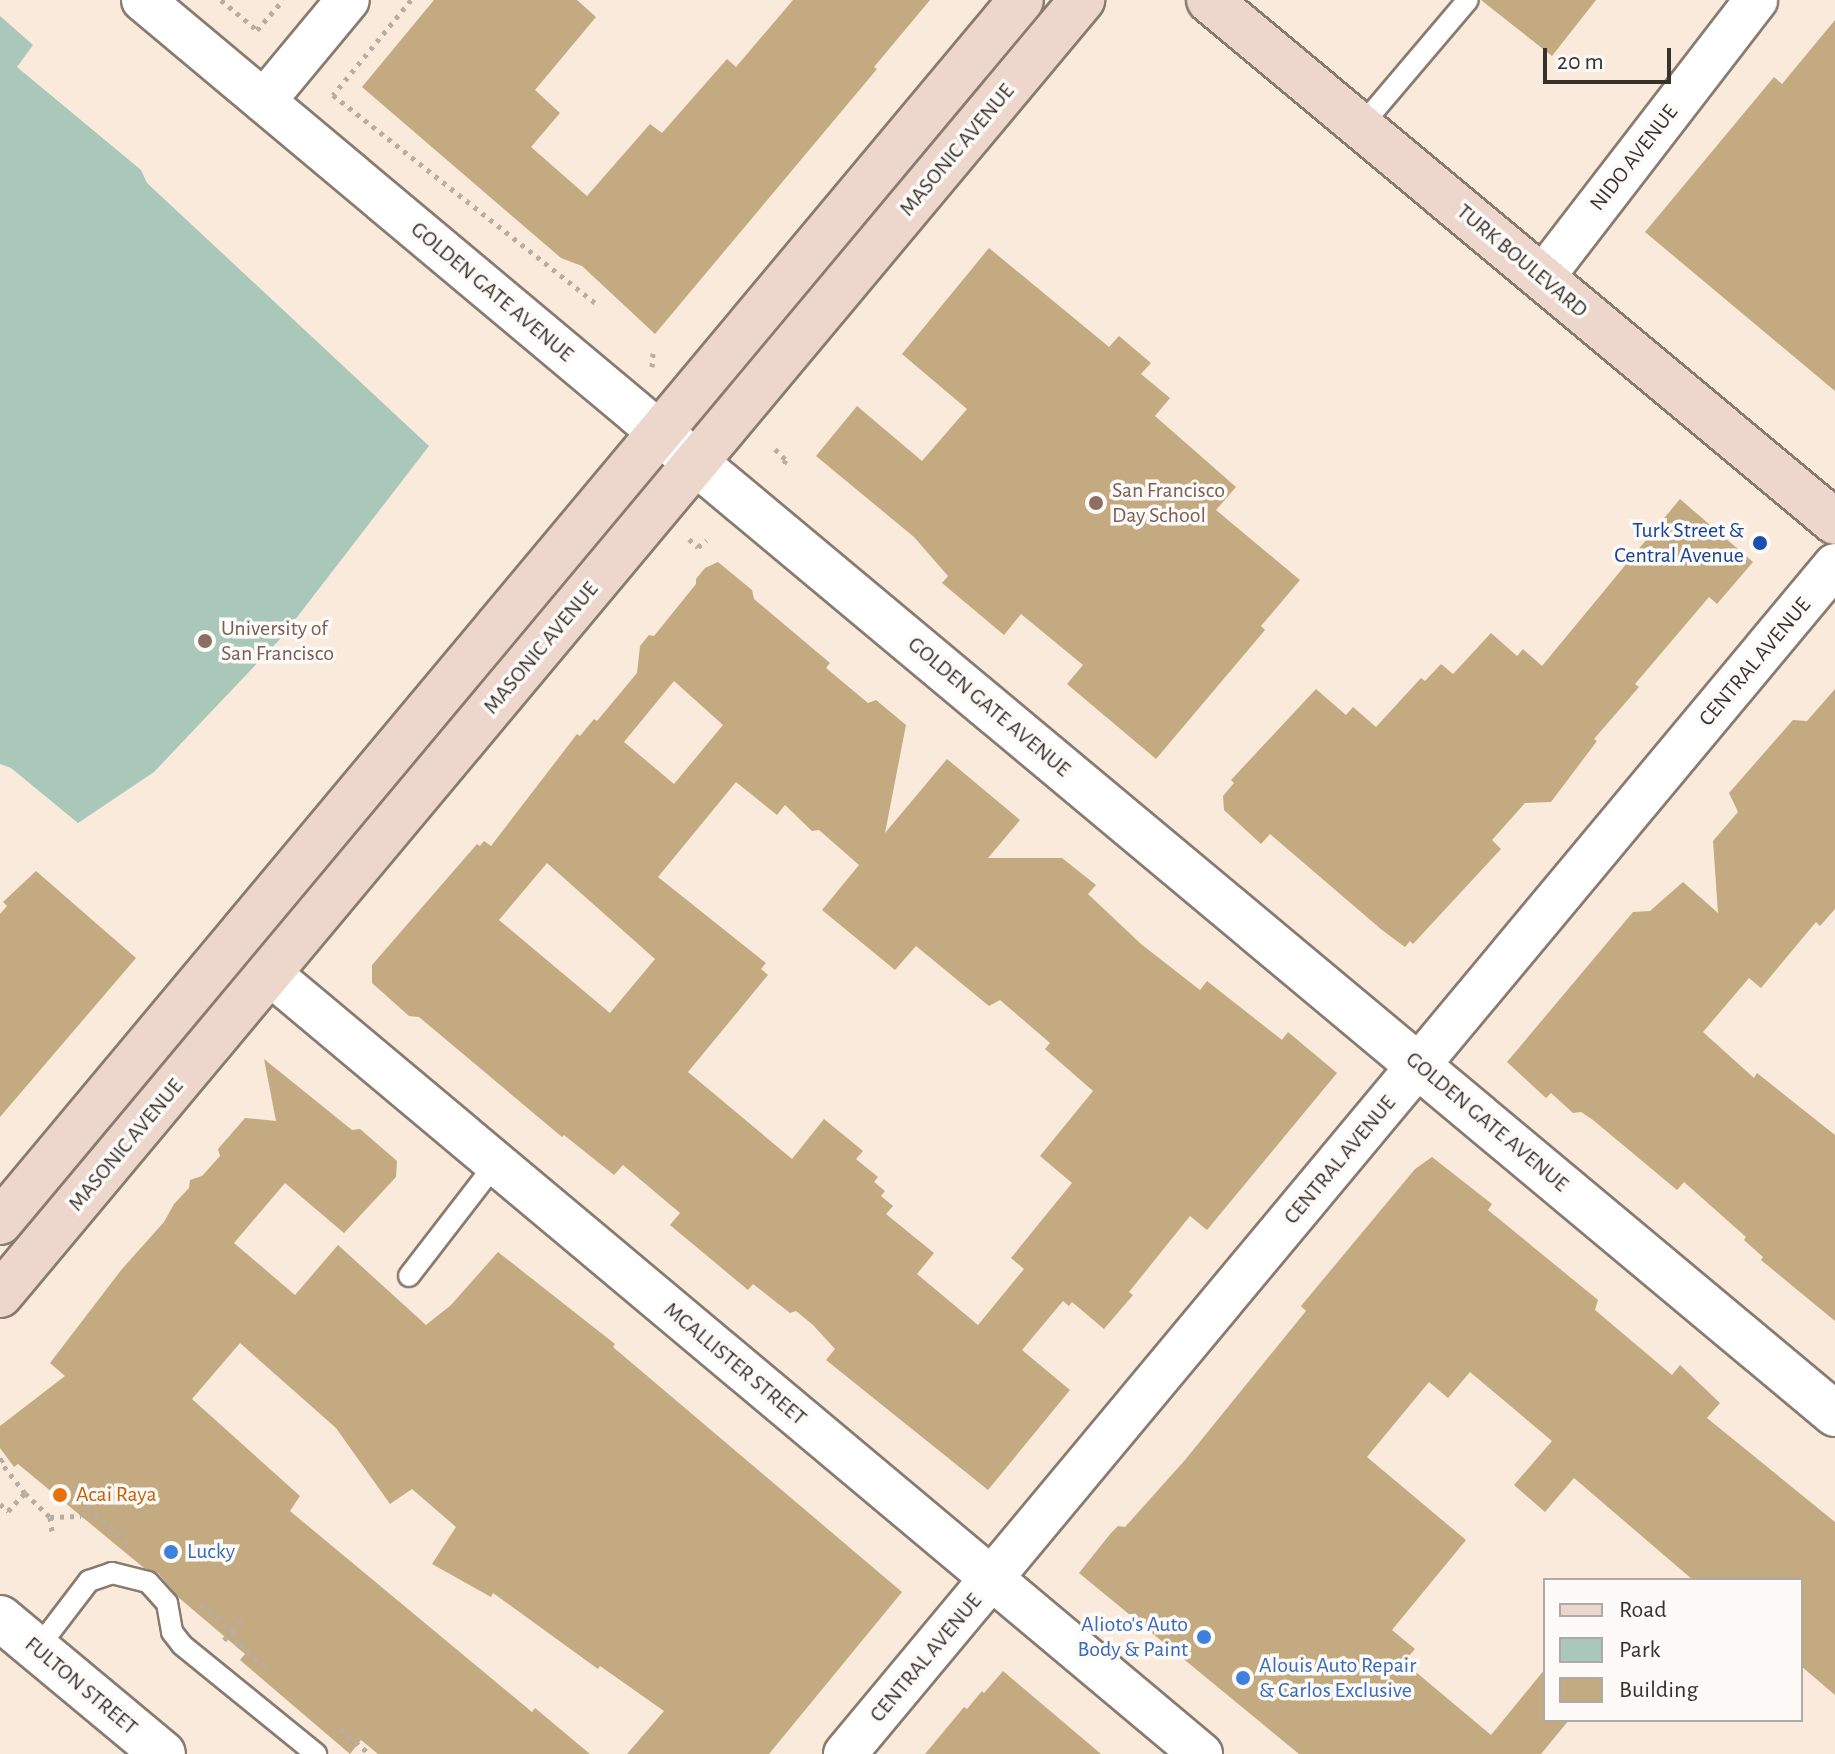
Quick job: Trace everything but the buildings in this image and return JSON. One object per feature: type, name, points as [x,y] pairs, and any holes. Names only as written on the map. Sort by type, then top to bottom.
[{"type":"main road","points":[[0,1222],[1021,0]]},
{"type":"main road","name":"MASONIC AVENUE","points":[[0,1295],[1082,0]]},
{"type":"main road","name":"TURK BOULEVARD","points":[[1209,0],[1835,522]]},
{"type":"street","name":"GOLDEN GATE AVENUE","points":[[143,0],[1835,1414]]},
{"type":"street","points":[[264,101],[348,0]]},
{"type":"street","name":"NIDO AVENUE","points":[[1542,278],[1756,0]]},
{"type":"street","name":"CENTRAL AVENUE","points":[[845,1754],[1835,565]]},
{"type":"street","name":"MCALLISTER STREET","points":[[269,973],[1201,1754]]},
{"type":"street","name":"FULTON STREET","points":[[0,1618],[163,1754]]},
{"type":"lane","points":[[1361,126],[1468,0]]},
{"type":"lane","points":[[409,1276],[496,1163]]},
{"type":"lane","points":[[37,1649],[89,1581],[112,1573],[148,1582],[167,1603],[172,1632],[182,1645],[316,1754]]},
{"type":"path","points":[[221,0],[257,30],[283,0]]},
{"type":"path","points":[[411,0],[333,95],[595,303]]},
{"type":"path","points":[[652,367],[653,353]]},
{"type":"path","points":[[775,449],[786,460],[781,468]]},
{"type":"path","points":[[689,538],[698,547],[707,540]]},
{"type":"path","points":[[7,1457],[0,1461],[25,1493],[50,1517],[52,1532]]},
{"type":"path","points":[[0,1504],[8,1511],[25,1493]]},
{"type":"path","points":[[50,1517],[81,1516],[92,1501]]},
{"type":"green space","name":"University of San Francisco","points":[[0,16],[33,45],[17,67],[141,170],[147,183],[429,446],[281,638],[154,772],[78,823],[11,768],[0,764]]},
{"type":"place","name":"San Francisco Day School","points":[[1096,503]]},
{"type":"place","name":"Turk Street & Central Avenue","points":[[1760,543]]},
{"type":"place","name":"University of San Francisco","points":[[205,641]]},
{"type":"place","name":"Acai Raya","points":[[60,1495]]},
{"type":"place","name":"Lucky","points":[[171,1552]]},
{"type":"place","name":"Alioto's Auto Body & Paint","points":[[1204,1637]]},
{"type":"place","name":"Alouis Auto Repair & Carlos Exclusive","points":[[1243,1678]]}]
